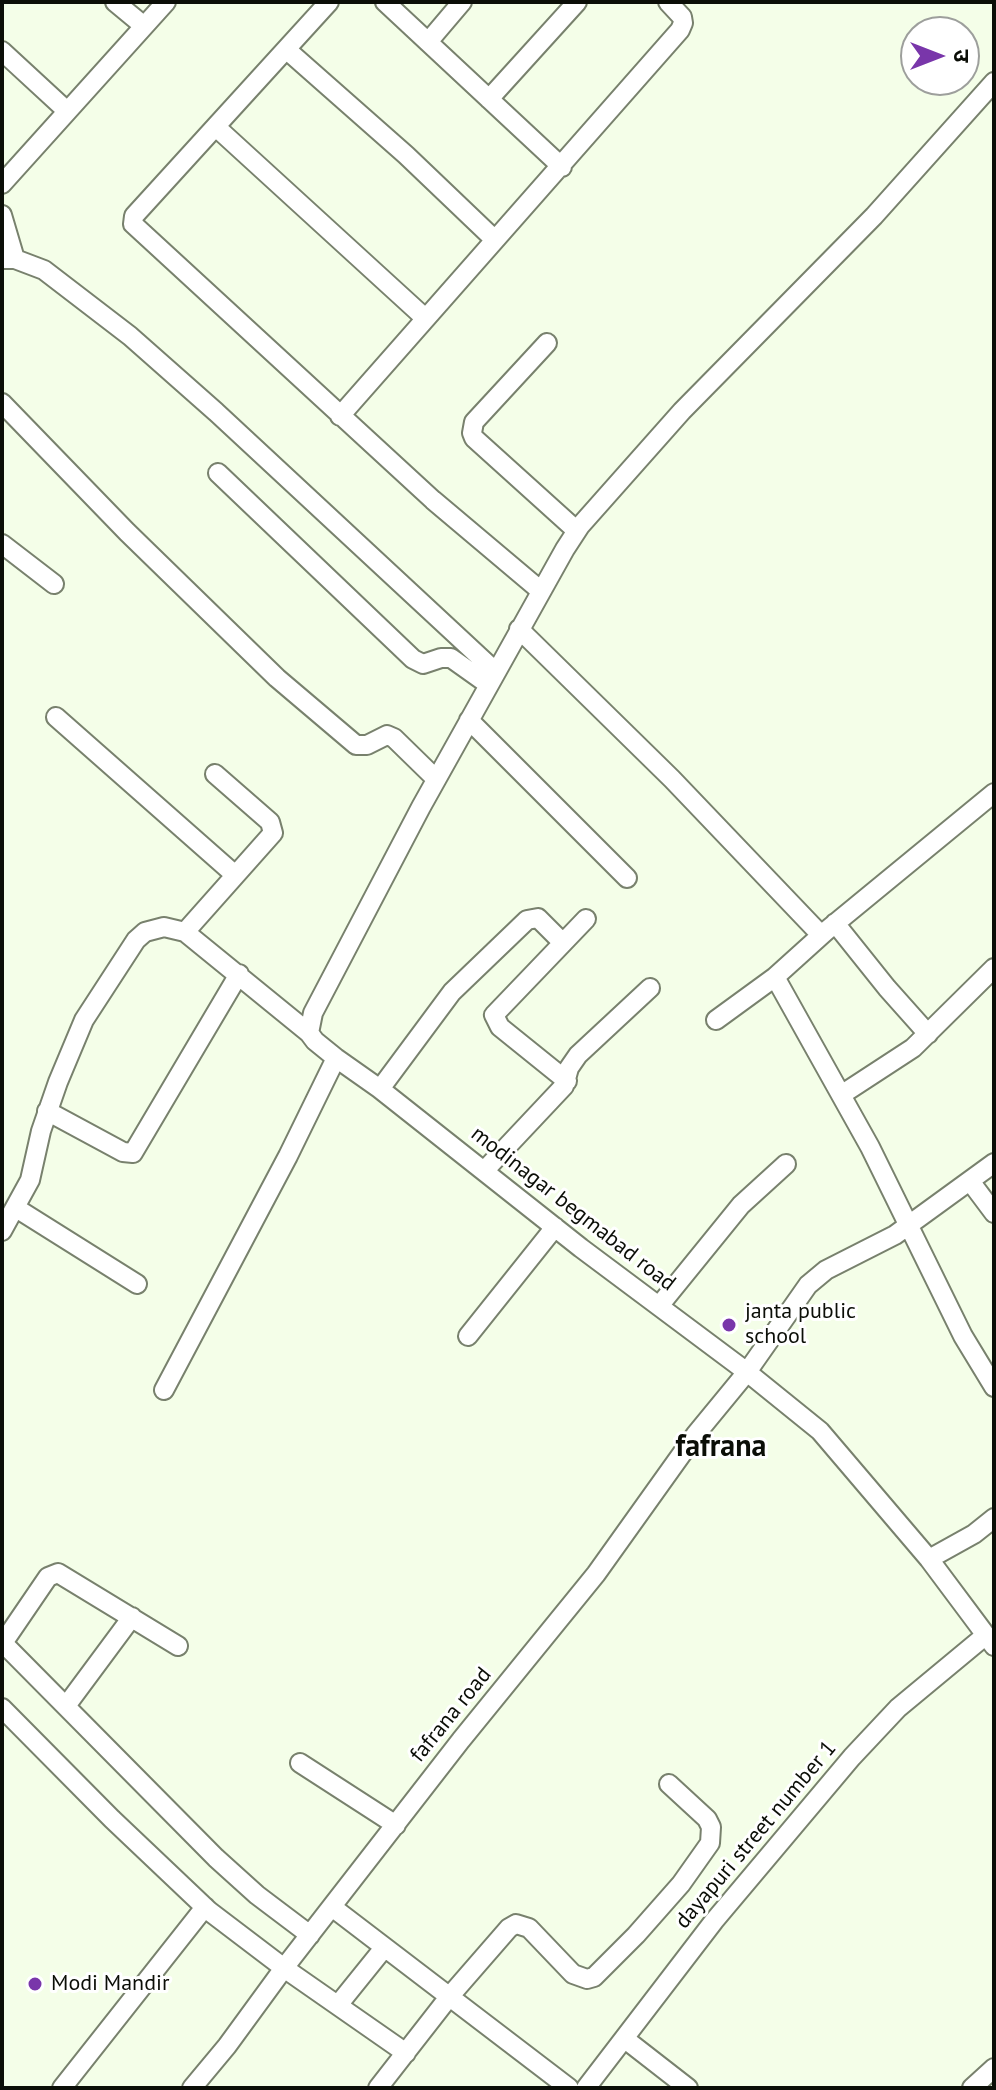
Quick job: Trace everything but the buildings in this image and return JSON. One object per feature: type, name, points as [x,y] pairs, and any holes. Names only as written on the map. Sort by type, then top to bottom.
[{"type":"street","points":[[115,2],[144,26]]},
{"type":"street","points":[[2,184],[166,2]]},
{"type":"street","points":[[329,2],[134,216],[133,224],[433,500],[541,591]]},
{"type":"street","points":[[385,2],[562,167]]},
{"type":"street","points":[[428,42],[462,2]]},
{"type":"street","points":[[489,99],[577,2]]},
{"type":"street","points":[[340,416],[680,30],[682,17],[668,2]]},
{"type":"street","points":[[287,50],[406,155],[495,240]]},
{"type":"street","points":[[2,51],[35,78],[67,111]]},
{"type":"street","points":[[309,1033],[313,1013],[441,772],[577,531],[682,411],[874,216],[994,82]]},
{"type":"street","points":[[216,127],[425,318]]},
{"type":"street","points":[[2,215],[8,259],[44,270],[130,336],[216,412],[492,678]]},
{"type":"street","points":[[547,343],[474,422],[472,433],[577,531]]},
{"type":"street","points":[[2,403],[137,542],[277,678],[356,745],[367,745],[387,735],[441,772]]},
{"type":"street","points":[[218,473],[413,659],[423,664],[451,658],[492,678]]},
{"type":"street","points":[[2,544],[54,584]]},
{"type":"street","points":[[519,629],[828,929],[928,1034]]},
{"type":"street","points":[[56,717],[234,874]]},
{"type":"street","points":[[469,720],[627,878]]},
{"type":"street","points":[[2,1231],[30,1180],[47,1111],[84,1020],[136,940],[145,932],[164,927],[185,932],[269,838],[273,829],[270,822],[215,774]]},
{"type":"street","points":[[716,1020],[775,977],[828,929],[994,793]]},
{"type":"street","points":[[380,1089],[452,992],[527,920],[538,918],[563,943]]},
{"type":"street","points":[[567,1081],[494,1019],[496,1011],[586,919]]},
{"type":"street","name":"modinagar begmabad road","points":[[185,932],[336,1058],[820,1431],[929,1559],[990,1640]]},
{"type":"street","points":[[841,1095],[913,1048],[994,968]]},
{"type":"street","points":[[47,1111],[123,1152],[133,1153],[239,974]]},
{"type":"street","points":[[775,977],[910,1225],[957,1325],[994,1387]]},
{"type":"street","points":[[484,1171],[559,1093],[578,1055],[650,988]]},
{"type":"street","points":[[164,1390],[288,1156],[336,1058]]},
{"type":"street","name":"fafrana road","points":[[192,2088],[461,1740],[596,1574],[696,1434],[747,1372],[816,1277],[910,1225],[994,1163]]},
{"type":"street","points":[[659,1306],[741,1205],[786,1164]]},
{"type":"street","points":[[970,1181],[994,1213]]},
{"type":"street","points":[[16,1208],[137,1284]]},
{"type":"street","points":[[468,1336],[555,1227]]},
{"type":"street","points":[[929,1559],[977,1533],[994,1518]]},
{"type":"street","points":[[178,1646],[62,1574],[55,1573],[48,1577],[2,1643],[216,1858],[257,1895],[310,1935]]},
{"type":"street","points":[[66,1706],[132,1617]]},
{"type":"street","name":"dayapuri street number 1","points":[[586,2088],[714,1921],[852,1757],[898,1708],[990,1640]]},
{"type":"street","points":[[2,1708],[205,1907],[284,1968],[406,2053]]},
{"type":"street","points":[[300,1763],[396,1825]]},
{"type":"street","points":[[378,2088],[449,1997],[509,1928],[516,1924],[529,1928],[579,1978],[594,1977],[681,1884],[710,1843],[711,1827],[707,1819],[669,1784]]},
{"type":"street","points":[[62,2088],[205,1907]]},
{"type":"street","points":[[332,1907],[569,2088]]},
{"type":"street","points":[[338,2005],[384,1948]]},
{"type":"street","points":[[625,2039],[688,2088]]},
{"type":"street","points":[[972,2088],[994,2068]]},
{"type":"place","name":"janta public school","points":[[729,1325]]},
{"type":"place","name":"Modi Mandir","points":[[35,1984]]},
{"type":"district","name":"fafrana","points":[[721,1447]]}]
